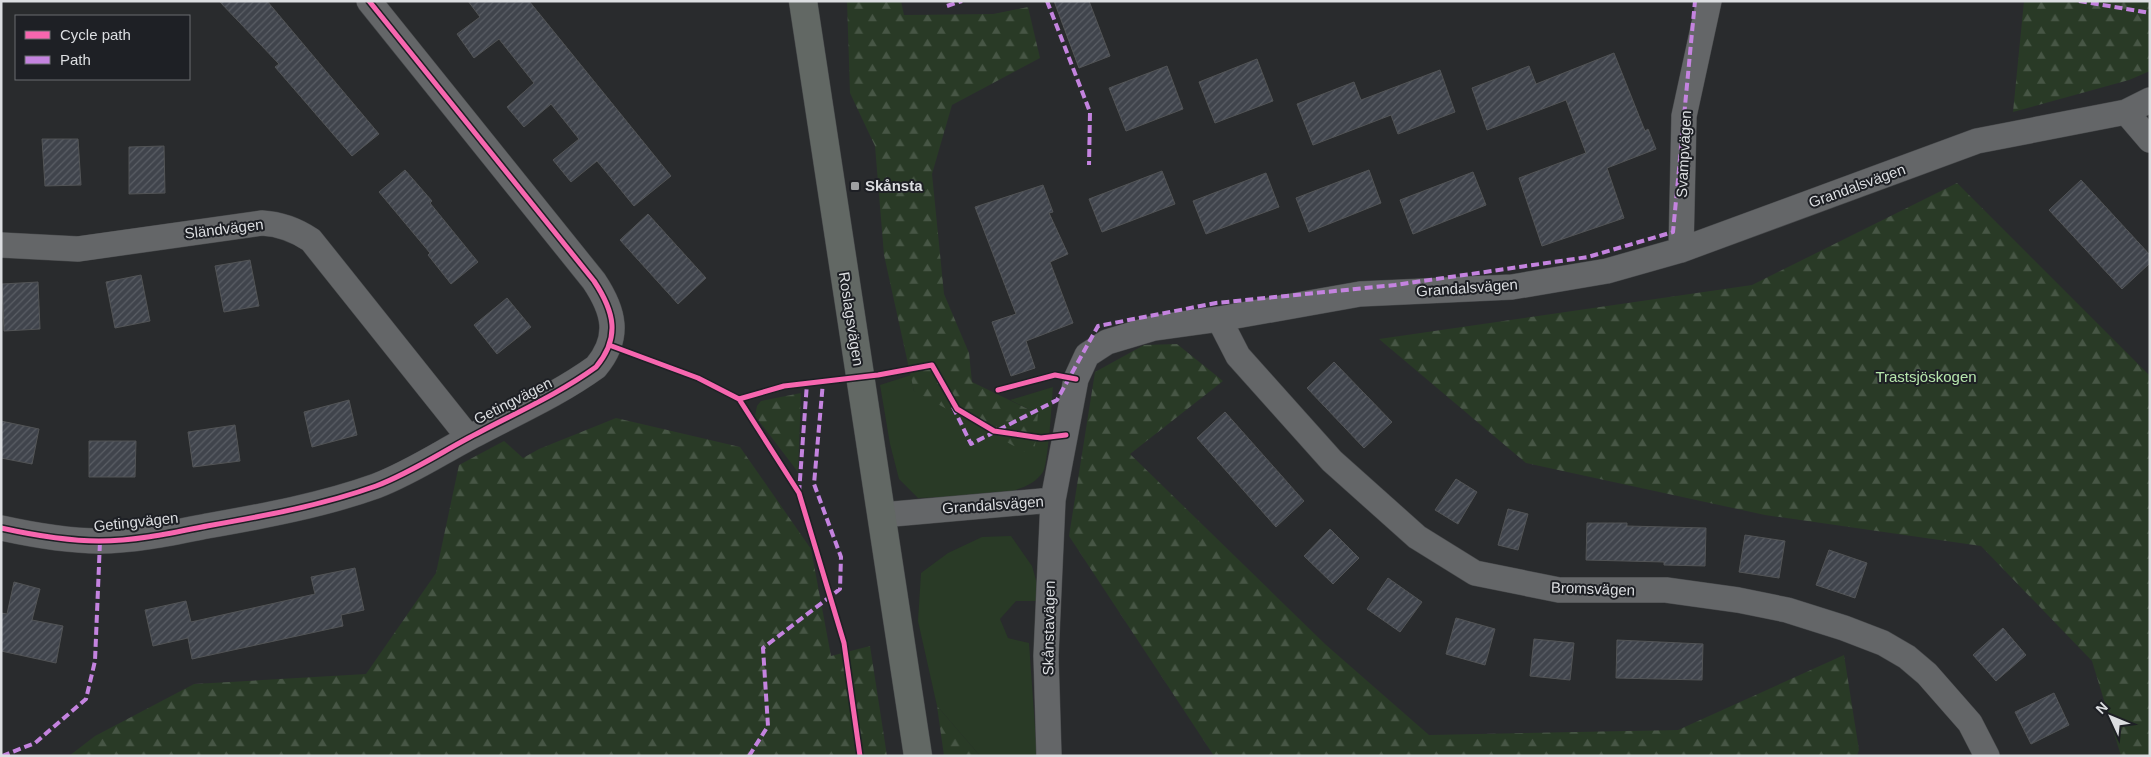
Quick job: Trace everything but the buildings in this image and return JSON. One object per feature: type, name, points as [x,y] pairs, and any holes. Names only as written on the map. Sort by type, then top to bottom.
[{"type":"main road","name":"Roslagsvägen","points":[[803,1],[918,756]]},
{"type":"street","name":"Getingvägen","points":[[1,528],[32,535],[100,541],[156,535],[248,518],[344,496],[378,485],[405,473],[559,392],[596,367],[609,346],[613,328],[603,296],[594,281],[369,1]]},
{"type":"street","name":"Svampvägen","points":[[1681,250],[1684,116],[1709,1]]},
{"type":"street","name":"Grandalsvägen","points":[[882,515],[1053,500],[1076,378],[1087,355],[1107,342],[1154,328],[1219,319],[1360,294],[1512,286],[1607,272],[1681,250],[1977,142],[2126,112],[2150,100]]},
{"type":"street","points":[[2126,112],[2150,140]]},
{"type":"street","name":"Sländvägen","points":[[1,245],[78,249],[262,223],[277,224],[301,233],[311,240],[469,438]]},
{"type":"street","name":"Bromsvägen","points":[[1219,319],[1238,356],[1332,461],[1417,538],[1475,573],[1559,590],[1666,590],[1738,600],[1787,610],[1844,628],[1883,643],[1907,657],[1927,674],[1970,723],[1987,756]]},
{"type":"street","name":"Skånstavägen","points":[[1049,756],[1046,656],[1053,500]]},
{"type":"green space","points":[[847,1],[901,1],[904,15],[993,14],[1028,7],[1040,58],[952,105],[932,174],[944,294],[969,353],[972,382],[1038,414],[1034,457],[914,391],[884,255],[875,146],[850,93]]},
{"type":"green space","points":[[2024,1],[2150,1],[2150,71],[2129,80],[2013,112]]},
{"type":"green space","name":"Trastsjöskogen","points":[[1957,183],[2150,376],[2150,756],[2121,756],[2092,661],[1981,546],[1765,515],[1526,463],[1379,339],[1752,285]]},
{"type":"green space","points":[[1177,344],[1223,381],[1130,454],[1325,644],[1429,735],[1678,730],[1844,655],[1859,750],[1857,756],[1214,756],[1069,536],[1095,372],[1144,345]]},
{"type":"green space","points":[[911,375],[914,391],[1038,414],[1010,400],[1053,387],[1048,446],[1043,472],[1034,482],[1004,493],[986,496],[918,498],[899,479],[890,444],[880,385]]},
{"type":"green space","points":[[801,393],[798,472],[755,416],[757,406],[761,401]]},
{"type":"green space","points":[[616,418],[740,447],[811,549],[831,656],[870,646],[887,756],[69,756],[95,736],[194,684],[366,674],[436,573],[459,465],[504,441],[523,458],[539,449]]},
{"type":"green space","points":[[1011,536],[1032,566],[1042,601],[1016,601],[1000,619],[1008,638],[1029,643],[1037,756],[980,756],[937,706],[918,621],[921,573],[948,553],[982,537]]},
{"type":"green space","points":[[937,706],[980,756],[944,756]]},
{"type":"marked path","points":[[947,6],[962,1]]},
{"type":"marked path","points":[[1047,1],[1090,112],[1089,165]]},
{"type":"marked path","points":[[953,407],[971,444],[1057,400],[1098,326],[1216,303],[1395,285],[1588,257],[1673,232],[1695,1]]},
{"type":"marked path","points":[[2079,1],[2150,13]]},
{"type":"marked path","points":[[749,756],[768,726],[763,648],[840,589],[841,557],[814,484],[823,382],[827,381]]},
{"type":"marked path","points":[[799,493],[807,383]]},
{"type":"marked path","points":[[2,756],[35,743],[86,699],[95,661],[100,541]]},
{"type":"cycle path","points":[[1,528],[74,540],[126,540],[250,518],[335,499],[376,486],[416,467],[568,385],[596,367],[604,356],[612,335],[612,324],[606,303],[594,281],[369,1]]},
{"type":"cycle path","points":[[609,345],[698,378],[739,399],[799,493],[844,643],[860,756]]},
{"type":"cycle path","points":[[739,399],[784,386],[878,375],[932,365],[957,409],[994,431],[1041,438],[1066,435]]},
{"type":"cycle path","points":[[998,390],[1055,375],[1076,379]]},
{"type":"place","name":"Skånsta","points":[[855,186]]}]
